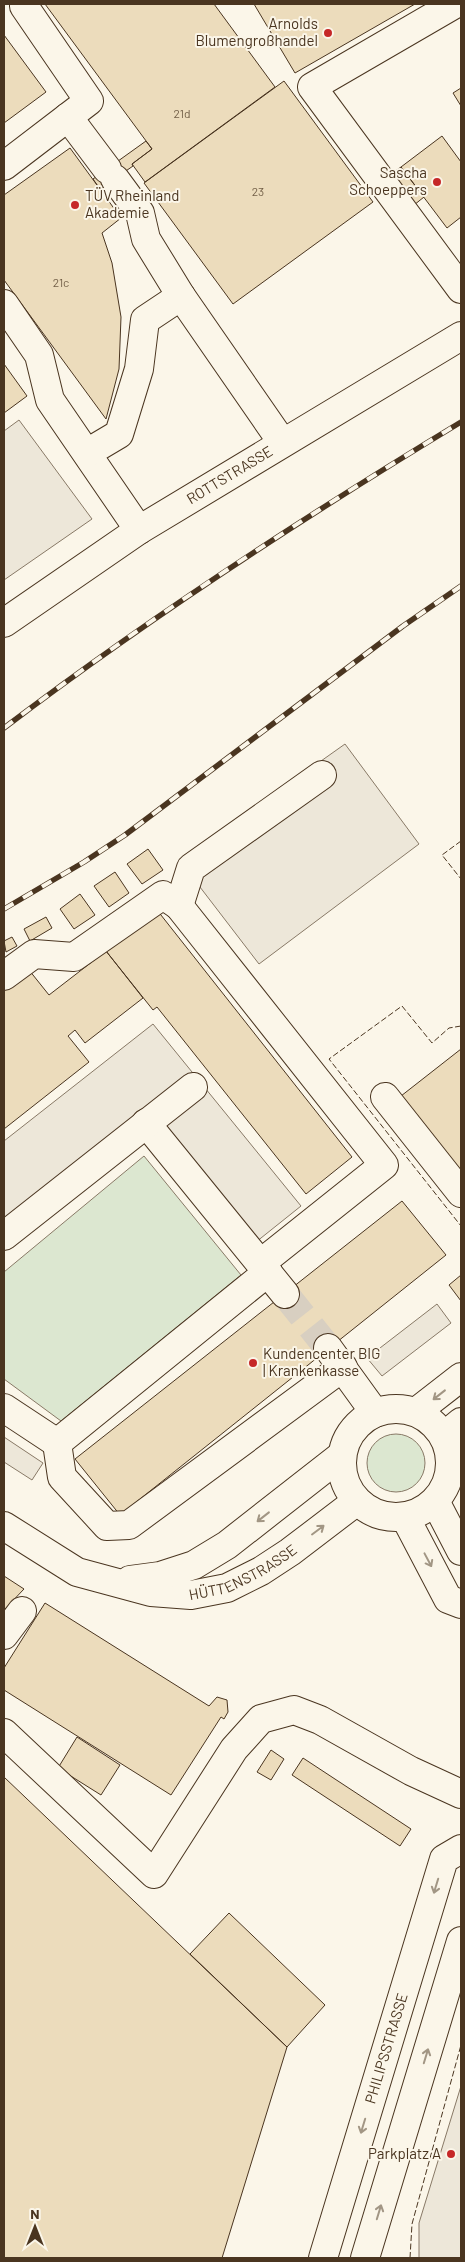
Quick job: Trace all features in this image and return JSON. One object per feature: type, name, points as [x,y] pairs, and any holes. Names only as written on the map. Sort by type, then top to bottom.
[{"type":"street","points":[[455,4],[312,88],[461,289]]},
{"type":"street","points":[[4,166],[89,101],[24,6]]},
{"type":"street","points":[[68,117],[140,213],[146,239],[180,296],[282,442]]},
{"type":"street","points":[[87,454],[119,434],[139,369],[145,320],[180,296]]},
{"type":"street","points":[[4,304],[39,355],[50,400],[139,530]]},
{"type":"street","name":"ROTTSTRASSE","points":[[4,623],[139,530],[282,442],[461,336]]},
{"type":"street","points":[[179,906],[191,868],[322,775]]},
{"type":"street","points":[[4,976],[34,954],[74,957],[162,895],[179,906],[384,1165],[57,1443]]},
{"type":"street","points":[[4,1236],[192,1087]]},
{"type":"street","points":[[385,1097],[461,1193]]},
{"type":"street","points":[[146,1123],[285,1294]]},
{"type":"street","points":[[4,1408],[57,1443],[62,1477],[107,1526],[130,1525],[336,1358],[375,1413]]},
{"type":"street","points":[[416,1412],[461,1377]]},
{"type":"street","points":[[389,1409],[416,1412],[436,1426],[452,1429],[450,1470],[445,1487],[435,1501],[421,1512],[405,1517],[387,1517],[371,1512],[357,1501],[347,1487],[342,1471],[342,1455],[348,1437],[360,1422],[375,1413],[389,1409]]},
{"type":"street","name":"HÜTTENSTRASSE","points":[[114,1583],[160,1576],[194,1565],[227,1545],[342,1455]]},
{"type":"street","name":"HÜTTENSTRASSE","points":[[4,1526],[78,1572],[151,1592],[191,1595],[227,1588],[261,1571],[290,1552],[357,1501]]},
{"type":"street","points":[[435,1501],[461,1551]]},
{"type":"street","points":[[405,1517],[448,1599],[461,1604]]},
{"type":"street","points":[[4,1635],[22,1611]]},
{"type":"street","points":[[4,1733],[154,1874],[234,1748],[261,1719],[294,1710],[320,1720],[411,1771],[461,1794]]},
{"type":"street","name":"PHILIPSSTRASSE","points":[[323,2258],[444,1858],[461,1849]]},
{"type":"street","points":[[365,2258],[461,1941]]},
{"type":"green space","points":[[144,1156],[241,1275],[61,1421],[4,1379],[4,1272]]},
{"type":"green space","points":[[396,1434],[407,1436],[420,1447],[425,1463],[423,1474],[412,1487],[396,1492],[385,1490],[372,1479],[367,1463],[369,1452],[380,1439]]},
{"type":"shaded area","points":[[19,420],[92,519],[4,580],[4,431]]},
{"type":"shaded area","points":[[345,744],[419,844],[259,964],[180,861]]},
{"type":"shaded area","points":[[153,1024],[301,1206],[256,1242],[150,1108],[4,1224],[4,1141]]},
{"type":"shaded area","points":[[437,1304],[451,1323],[382,1376],[367,1358]]},
{"type":"shaded area","points":[[4,1437],[43,1463],[32,1480],[4,1462]]},
{"type":"shaded area","name":"Parkplatz A","points":[[461,2086],[461,2258],[419,2258],[419,2223]]},
{"type":"building","points":[[45,4],[214,4],[275,87],[145,182],[132,164],[152,149]]},
{"type":"building","points":[[254,4],[415,4],[295,73]]},
{"type":"building","points":[[4,35],[46,92],[4,123]]},
{"type":"building","points":[[284,81],[373,202],[233,304],[144,183]]},
{"type":"building","points":[[461,88],[461,106],[453,93]]},
{"type":"building","name":"Sascha Schoeppers","points":[[442,136],[461,162],[461,217],[447,228],[401,167]]},
{"type":"building","points":[[146,141],[152,149],[132,164],[133,166],[100,189],[93,179]]},
{"type":"building","points":[[70,148],[121,218],[102,233],[112,263],[121,317],[119,369],[106,419],[4,280],[4,195]]},
{"type":"building","points":[[401,167],[424,197],[414,205],[391,174]]},
{"type":"building","points":[[4,364],[27,396],[4,413]]},
{"type":"building","points":[[148,849],[163,870],[142,884],[127,864]]},
{"type":"building","points":[[115,872],[129,893],[109,907],[94,886]]},
{"type":"building","points":[[80,894],[95,915],[74,929],[60,909]]},
{"type":"building","points":[[157,910],[352,1157],[306,1194],[157,1007],[153,1010],[106,951]]},
{"type":"building","points":[[46,917],[52,928],[30,941],[24,929]]},
{"type":"building","points":[[12,937],[17,946],[6,952],[4,941]]},
{"type":"building","points":[[106,951],[143,998],[85,1043],[75,1030],[68,1036],[89,1062],[4,1129],[4,990],[29,970],[49,995]]},
{"type":"building","points":[[461,1049],[461,1172],[401,1096]]},
{"type":"building","name":"Kundencenter BIG | Krankenkasse","points":[[402,1201],[446,1255],[120,1515],[75,1459]]},
{"type":"building","points":[[461,1275],[461,1301],[449,1285]]},
{"type":"building","points":[[4,1576],[24,1589],[4,1610]]},
{"type":"building","points":[[45,1603],[209,1706],[217,1697],[227,1700],[228,1712],[224,1719],[221,1717],[171,1795],[4,1690],[4,1668]]},
{"type":"building","points":[[77,1737],[120,1765],[101,1795],[58,1768]]},
{"type":"building","points":[[271,1750],[284,1759],[271,1780],[257,1772]]},
{"type":"building","points":[[303,1758],[411,1829],[400,1846],[292,1775]]},
{"type":"building","points":[[4,1777],[287,2047],[222,2258],[4,2258]]},
{"type":"building","points":[[229,1913],[325,2005],[287,2047],[190,1954]]},
{"type":"tunnel","points":[[285,1294],[328,1348]]},
{"type":"railway","points":[[4,728],[171,607],[286,531],[461,422]]},
{"type":"railway","points":[[4,909],[84,862],[125,835],[403,626],[461,586]]},
{"type":"fence","points":[[461,841],[442,855],[461,879]]},
{"type":"fence","points":[[461,1026],[449,1028],[432,1043],[402,1006],[329,1059],[461,1226]]},
{"type":"fence","points":[[410,2258],[412,2224],[461,2045]]},
{"type":"place","name":"Arnolds Blumengroßhandel","points":[[328,33]]},
{"type":"place","name":"Sascha Schoeppers","points":[[437,182]]},
{"type":"place","name":"TÜV Rheinland Akademie","points":[[75,205]]},
{"type":"place","name":"Kundencenter BIG | Krankenkasse","points":[[253,1363]]},
{"type":"place","name":"Parkplatz A","points":[[451,2154]]}]
